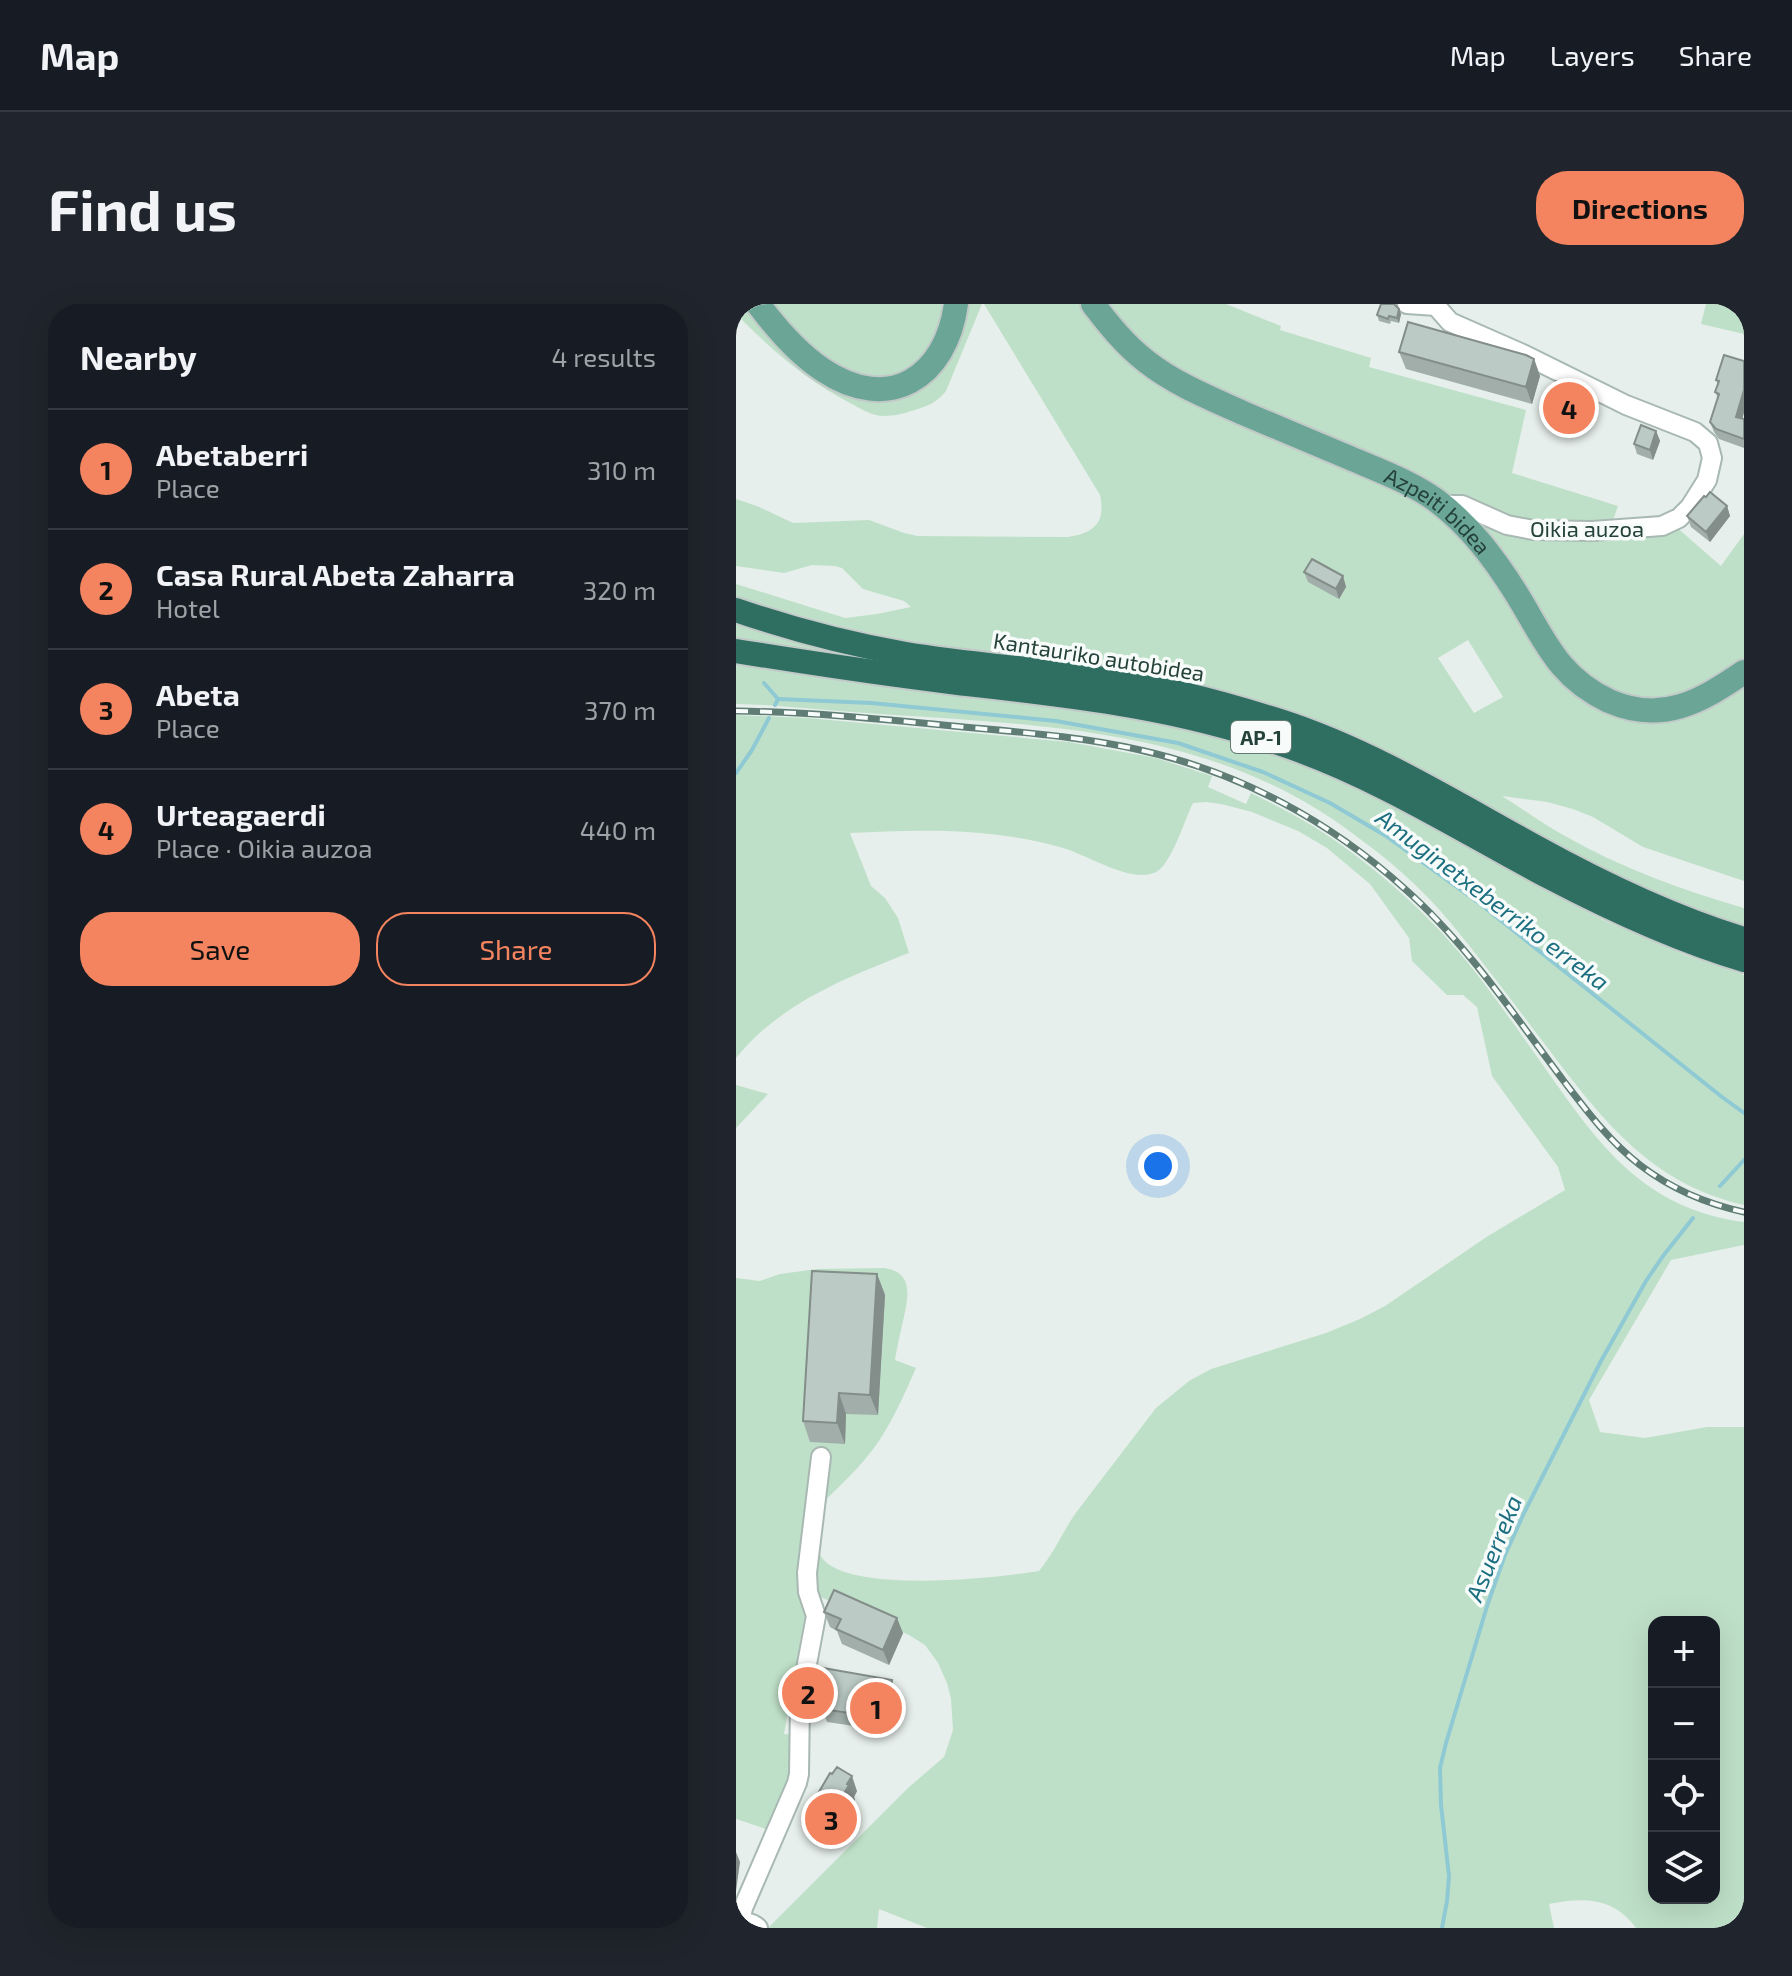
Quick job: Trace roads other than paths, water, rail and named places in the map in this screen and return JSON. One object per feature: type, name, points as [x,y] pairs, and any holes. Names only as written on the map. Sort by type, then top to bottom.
[{"type":"highway","name":"Kantauriko autobidea","points":[[736,610],[795,629],[876,648],[1138,684],[1210,700],[1284,722],[1378,761],[1630,895],[1744,939]]},
{"type":"highway","name":"Kantauriko autobidea","points":[[736,651],[904,676],[1107,700],[1178,714],[1252,734],[1316,757],[1379,785],[1610,908],[1744,960]]},
{"type":"main road","points":[[758,304],[795,347],[824,371],[856,385],[878,389],[905,384],[928,370],[945,344],[956,304]]},
{"type":"main road","name":"Azpeiti bidea","points":[[1093,304],[1129,347],[1169,376],[1235,409],[1393,476],[1442,505],[1492,557],[1559,664],[1581,685],[1600,696],[1637,710],[1657,712],[1705,697],[1744,672]]},
{"type":"street","name":"Oikia auzoa","points":[[1407,304],[1437,305],[1450,322],[1626,405],[1703,437],[1710,447],[1711,465],[1707,480],[1690,507],[1666,525],[1592,531],[1533,530],[1500,522],[1462,505],[1442,505]]},
{"type":"street","points":[[745,1926],[743,1908],[799,1774],[800,1701],[816,1616],[807,1573],[821,1457]]},
{"type":"waterway","points":[[764,683],[778,699]]},
{"type":"waterway","name":"Amuginetxeberriko erreka","points":[[775,705],[778,699],[871,703],[1056,721],[1178,743],[1263,772],[1330,803],[1386,836],[1479,903],[1744,1113]]},
{"type":"waterway","name":"Amuginetxeberriko erreka","points":[[736,773],[769,718]]},
{"type":"waterway","name":"Asuerreka","points":[[1720,1186],[1744,1160]]},
{"type":"waterway","name":"Asuerreka","points":[[1442,1928],[1449,1876],[1440,1768],[1488,1603],[1524,1513],[1601,1361],[1646,1281],[1693,1218]]},
{"type":"railway","points":[[736,711],[872,718],[1094,741],[1140,750],[1213,771],[1282,802],[1376,864],[1449,932],[1589,1114],[1629,1156],[1676,1188],[1716,1205],[1744,1212]]},
{"type":"place","name":"Urteagaerdi","points":[[1569,408]]},
{"type":"place","name":"Casa Rural Abeta Zaharra","points":[[808,1693]]},
{"type":"place","name":"Abetaberri","points":[[876,1708]]},
{"type":"place","name":"Abeta","points":[[831,1819]]}]
